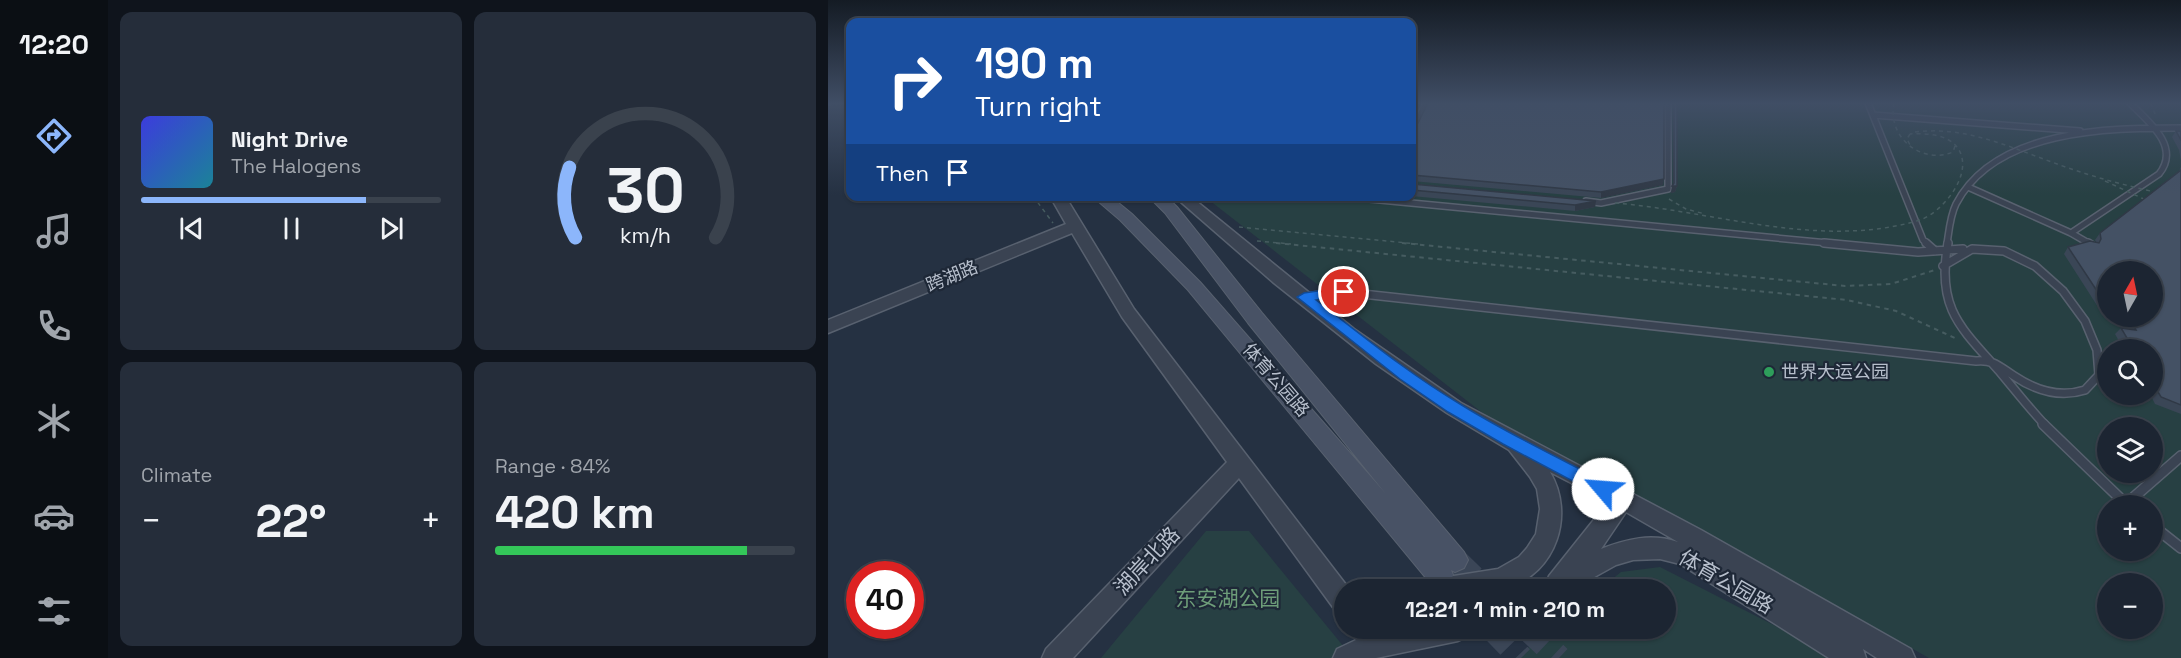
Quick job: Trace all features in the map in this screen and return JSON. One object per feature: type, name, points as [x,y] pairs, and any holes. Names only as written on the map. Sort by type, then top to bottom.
[{"type":"main road","name":"体育公园路","points":[[1106,201],[1126,217],[1194,286],[1438,579]]},
{"type":"main road","name":"体育公园路","points":[[1161,201],[1455,560]]},
{"type":"street","points":[[1059,201],[1068,229],[1239,464],[1334,588]]},
{"type":"street","points":[[1189,201],[1304,297],[1405,375],[1508,440],[1540,474],[1550,495],[1551,513],[1542,549],[1519,572],[1505,579]]},
{"type":"street","name":"跨湖路","points":[[828,327],[1068,229]]},
{"type":"street","name":"体育公园路","points":[[1508,440],[1622,499],[1902,658]]},
{"type":"street","name":"湖岸北路","points":[[1055,658],[1239,464]]},
{"type":"street","points":[[1561,579],[1609,521],[1622,499]]},
{"type":"street","name":"体育公园路","points":[[1569,579],[1613,555],[1639,547],[1662,548],[1688,556],[1853,658]]},
{"type":"street","points":[[1323,573],[1334,579]]},
{"type":"street","points":[[1346,658],[1367,639]]},
{"type":"lane","points":[[1578,200],[1601,202],[1668,189],[1668,134]]},
{"type":"lane","points":[[1880,134],[1923,240],[1935,251]]},
{"type":"lane","points":[[2082,134],[2054,138],[2005,156],[1985,169],[1968,187],[1958,202],[1950,222],[1943,266],[1944,283],[1951,305],[1964,331],[2036,417],[2116,495]]},
{"type":"lane","points":[[2071,233],[2159,174],[2168,161],[2168,150],[2157,134]]},
{"type":"lane","points":[[1968,187],[2071,233],[2091,245]]},
{"type":"lane","points":[[1304,297],[1344,292],[1976,361],[1989,360],[2019,380],[2054,393],[2072,394],[2086,390],[2096,384],[2101,371],[2100,353],[2090,331],[2064,291],[2031,264],[1990,248],[1906,251],[1390,201]]},
{"type":"lane","points":[[1948,239],[1955,247],[1968,249]]},
{"type":"lane","points":[[1943,266],[1954,255],[1968,249]]},
{"type":"lane","points":[[2138,495],[2181,456]]},
{"type":"lane","points":[[2163,534],[2181,548]]},
{"type":"path","points":[[1897,134],[1911,147],[1923,153],[1940,155],[1953,152],[1955,146]]},
{"type":"path","points":[[1615,203],[1660,206],[1758,224],[1809,230],[1866,230],[1908,223],[1930,216],[1939,209],[1956,187],[1962,164],[1961,155],[1955,146],[1945,139],[1931,135],[1910,134],[1907,139],[1911,147]]},
{"type":"path","points":[[1962,134],[2015,148],[2097,177],[2147,200]]},
{"type":"path","points":[[2097,177],[2157,192]]},
{"type":"path","points":[[1664,194],[1686,209],[1705,214]]},
{"type":"path","points":[[1038,201],[1068,229]]},
{"type":"path","points":[[1216,225],[1845,286],[1873,287],[1903,284],[1943,266]]},
{"type":"path","points":[[1233,239],[1847,300],[1896,311],[1960,340]]},
{"type":"green space","name":"世界大运公园","points":[[1416,134],[2181,134],[2181,658],[1929,658],[1657,506],[1502,428],[1210,201],[1416,201]]},
{"type":"green space","name":"东安湖公园","points":[[1206,531],[1249,531],[1334,635],[1334,639],[1337,639],[1353,658],[1101,658]]},
{"type":"green space","points":[[1660,567],[1838,658],[1515,658],[1539,639],[1676,639],[1676,579],[1612,579],[1621,572]]},
{"type":"building","points":[[1416,134],[1664,134],[1664,179],[1601,192],[1416,175]]},
{"type":"building","points":[[1674,134],[1677,134],[1677,186],[1672,186],[1674,183]]},
{"type":"building","points":[[2181,170],[2181,405],[2163,398],[2163,339],[2128,339],[2121,328],[2136,330],[2134,327],[2163,327],[2163,261],[2097,261],[2097,291],[2068,247],[2090,241],[2099,243],[2100,233]]},
{"type":"building","points":[[1416,184],[1596,201],[1575,205],[1416,190]]},
{"type":"tunnel","points":[[1455,560],[1475,579]]},
{"type":"tunnel","points":[[1503,639],[1521,658]]},
{"type":"tunnel","points":[[1539,639],[1559,658]]},
{"type":"place","name":"世界大运公园","points":[[1769,372]]},
{"type":"route","points":[[1344,292],[1304,297],[1405,375],[1454,408],[1508,440],[1603,489]]}]
